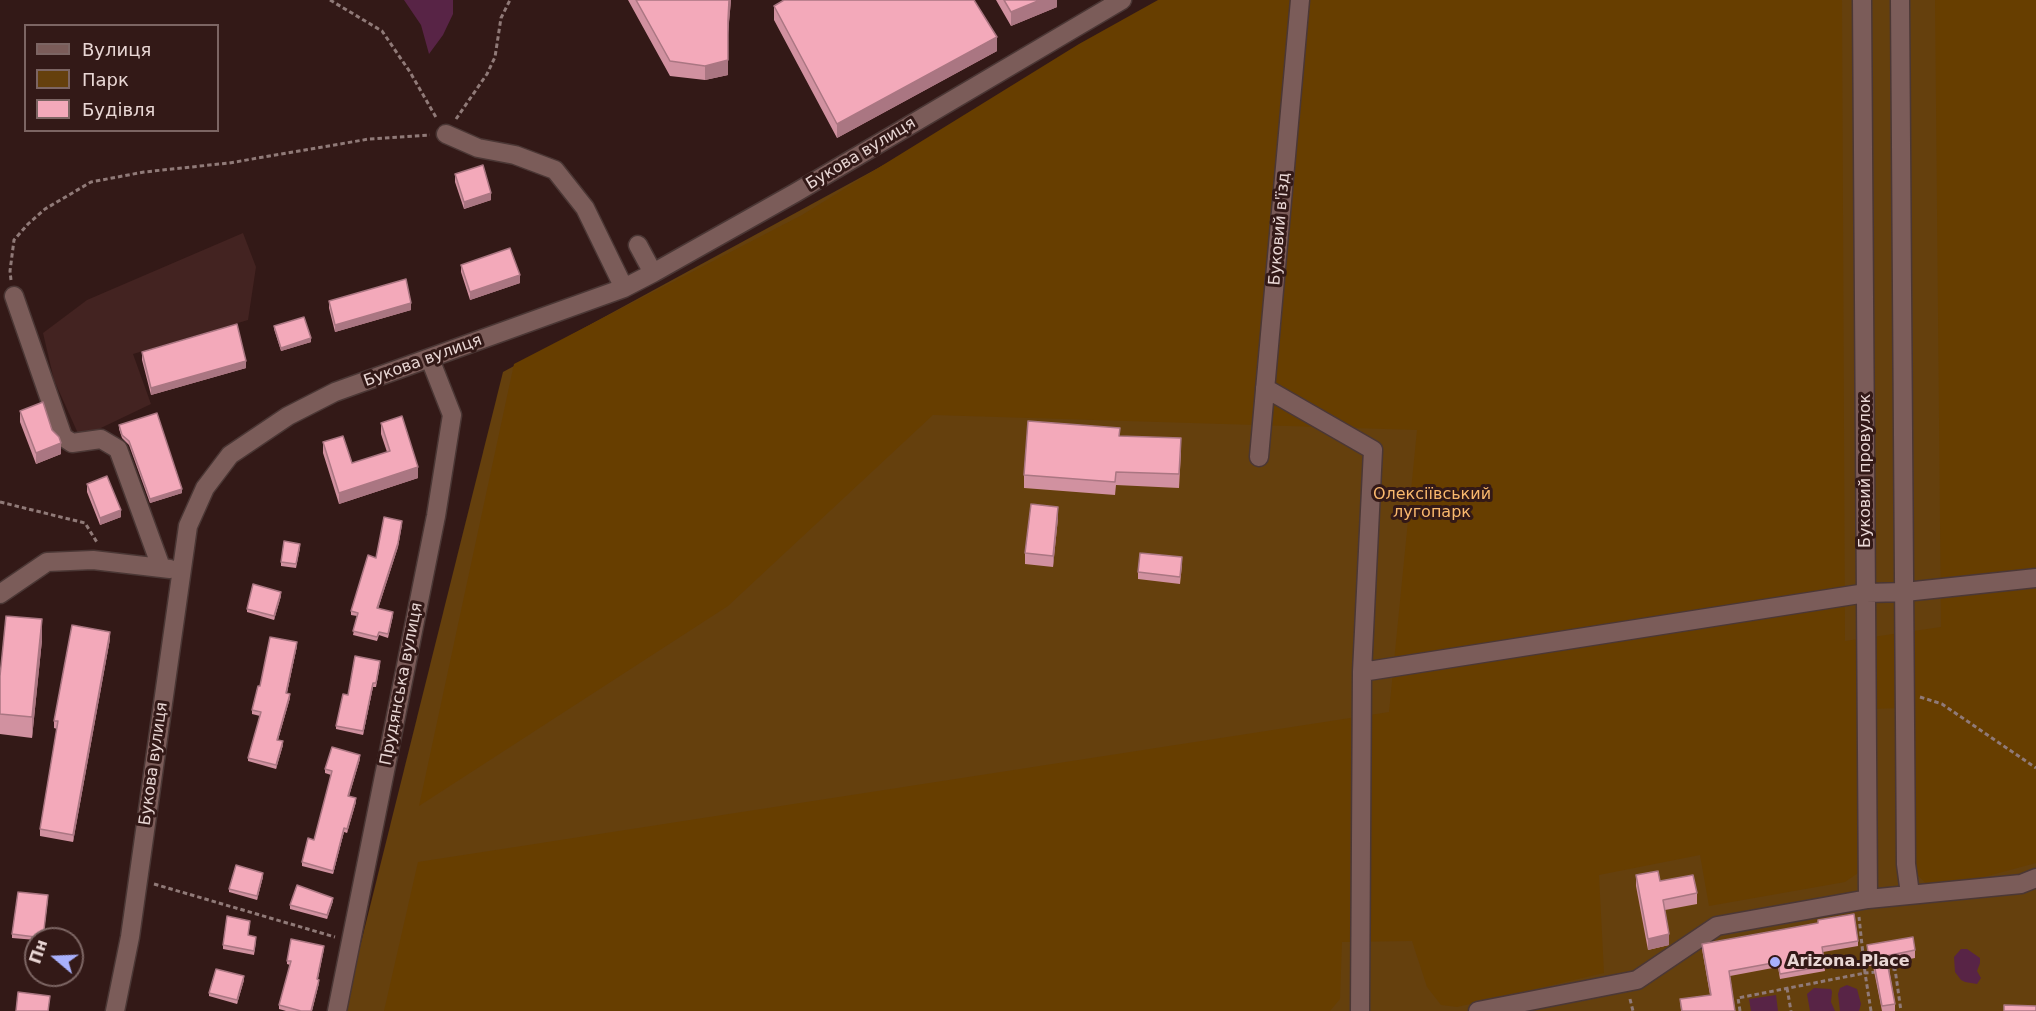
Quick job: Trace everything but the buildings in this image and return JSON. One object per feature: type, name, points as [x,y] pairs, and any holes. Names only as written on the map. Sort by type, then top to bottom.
[{"type":"street","name":"Букова вулиця","points":[[116,1011],[130,937],[188,526],[205,488],[230,455],[288,416],[335,392],[624,288],[795,193],[1122,0]]},
{"type":"street","name":"Буковий в'їзд","points":[[1259,457],[1300,0]]},
{"type":"street","name":"Буковий провулок","points":[[1862,0],[1866,593],[1862,900]]},
{"type":"street","points":[[1899,0],[1906,864],[1910,894]]},
{"type":"street","points":[[446,134],[478,148],[515,155],[555,171],[585,208],[624,288]]},
{"type":"street","points":[[638,245],[653,273]]},
{"type":"street","points":[[14,296],[63,437],[72,443],[101,439],[118,449],[160,567]]},
{"type":"street","name":"Прудянська вулиця","points":[[337,1011],[436,516],[452,415],[430,359]]},
{"type":"street","points":[[1265,388],[1373,450],[1362,672],[1360,1011]]},
{"type":"street","points":[[0,594],[47,562],[93,560],[160,567],[180,572]]},
{"type":"street","points":[[1362,672],[1866,593],[1905,592],[2036,578]]},
{"type":"street","points":[[1478,1011],[1636,980],[1718,926],[1862,900],[2021,884],[2036,878]]},
{"type":"path","points":[[330,0],[382,31],[410,72],[446,134]]},
{"type":"path","points":[[446,134],[487,74],[495,57],[501,18],[510,0]]},
{"type":"path","points":[[14,296],[10,271],[14,240],[45,208],[91,182],[144,172],[240,161],[369,139],[446,134]]},
{"type":"path","points":[[0,502],[85,523],[110,562]]},
{"type":"path","points":[[1905,692],[1942,704],[2036,768]]},
{"type":"path","points":[[138,879],[350,941]]},
{"type":"path","points":[[1862,900],[1865,974],[1871,1011]]},
{"type":"path","points":[[1740,1011],[1738,998],[1895,969],[1901,1011]]},
{"type":"path","points":[[1787,988],[1791,1011]]},
{"type":"shaded area","points":[[404,0],[453,0],[453,14],[443,35],[429,54],[421,25]]},
{"type":"shaded area","points":[[243,233],[256,267],[248,320],[133,354],[151,404],[80,438],[54,380],[43,333],[87,300]]},
{"type":"shaded area","points":[[1961,949],[1967,949],[1980,958],[1977,971],[1981,978],[1977,984],[1961,980],[1955,972],[1954,957]]},
{"type":"shaded area","points":[[1847,985],[1857,989],[1861,1004],[1859,1011],[1840,1011],[1838,994],[1840,988]]},
{"type":"shaded area","points":[[1814,988],[1831,989],[1831,1002],[1835,1011],[1810,1011],[1807,994]]},
{"type":"shaded area","points":[[1776,995],[1778,1011],[1751,1011],[1749,999]]},
{"type":"green space","name":"Олексіївський лугопарк","points":[[1158,0],[1842,0],[1845,641],[1941,627],[1935,0],[2036,0],[2036,863],[1943,888],[1928,885],[1915,873],[1904,708],[1866,709],[1868,866],[1845,882],[1709,906],[1700,855],[1599,875],[1604,973],[1457,1007],[1441,1005],[1427,987],[1412,941],[1342,942],[1340,999],[1330,1011],[384,1011],[418,862],[1389,712],[1417,430],[933,415],[728,606],[419,806],[514,364],[802,215],[1079,44]]},
{"type":"green space","name":"Олексіївський лугопарк","points":[[1187,0],[2036,0],[2036,1011],[344,1011],[503,372]]},
{"type":"place","name":"Arizona.Place","points":[[1775,962]]}]
